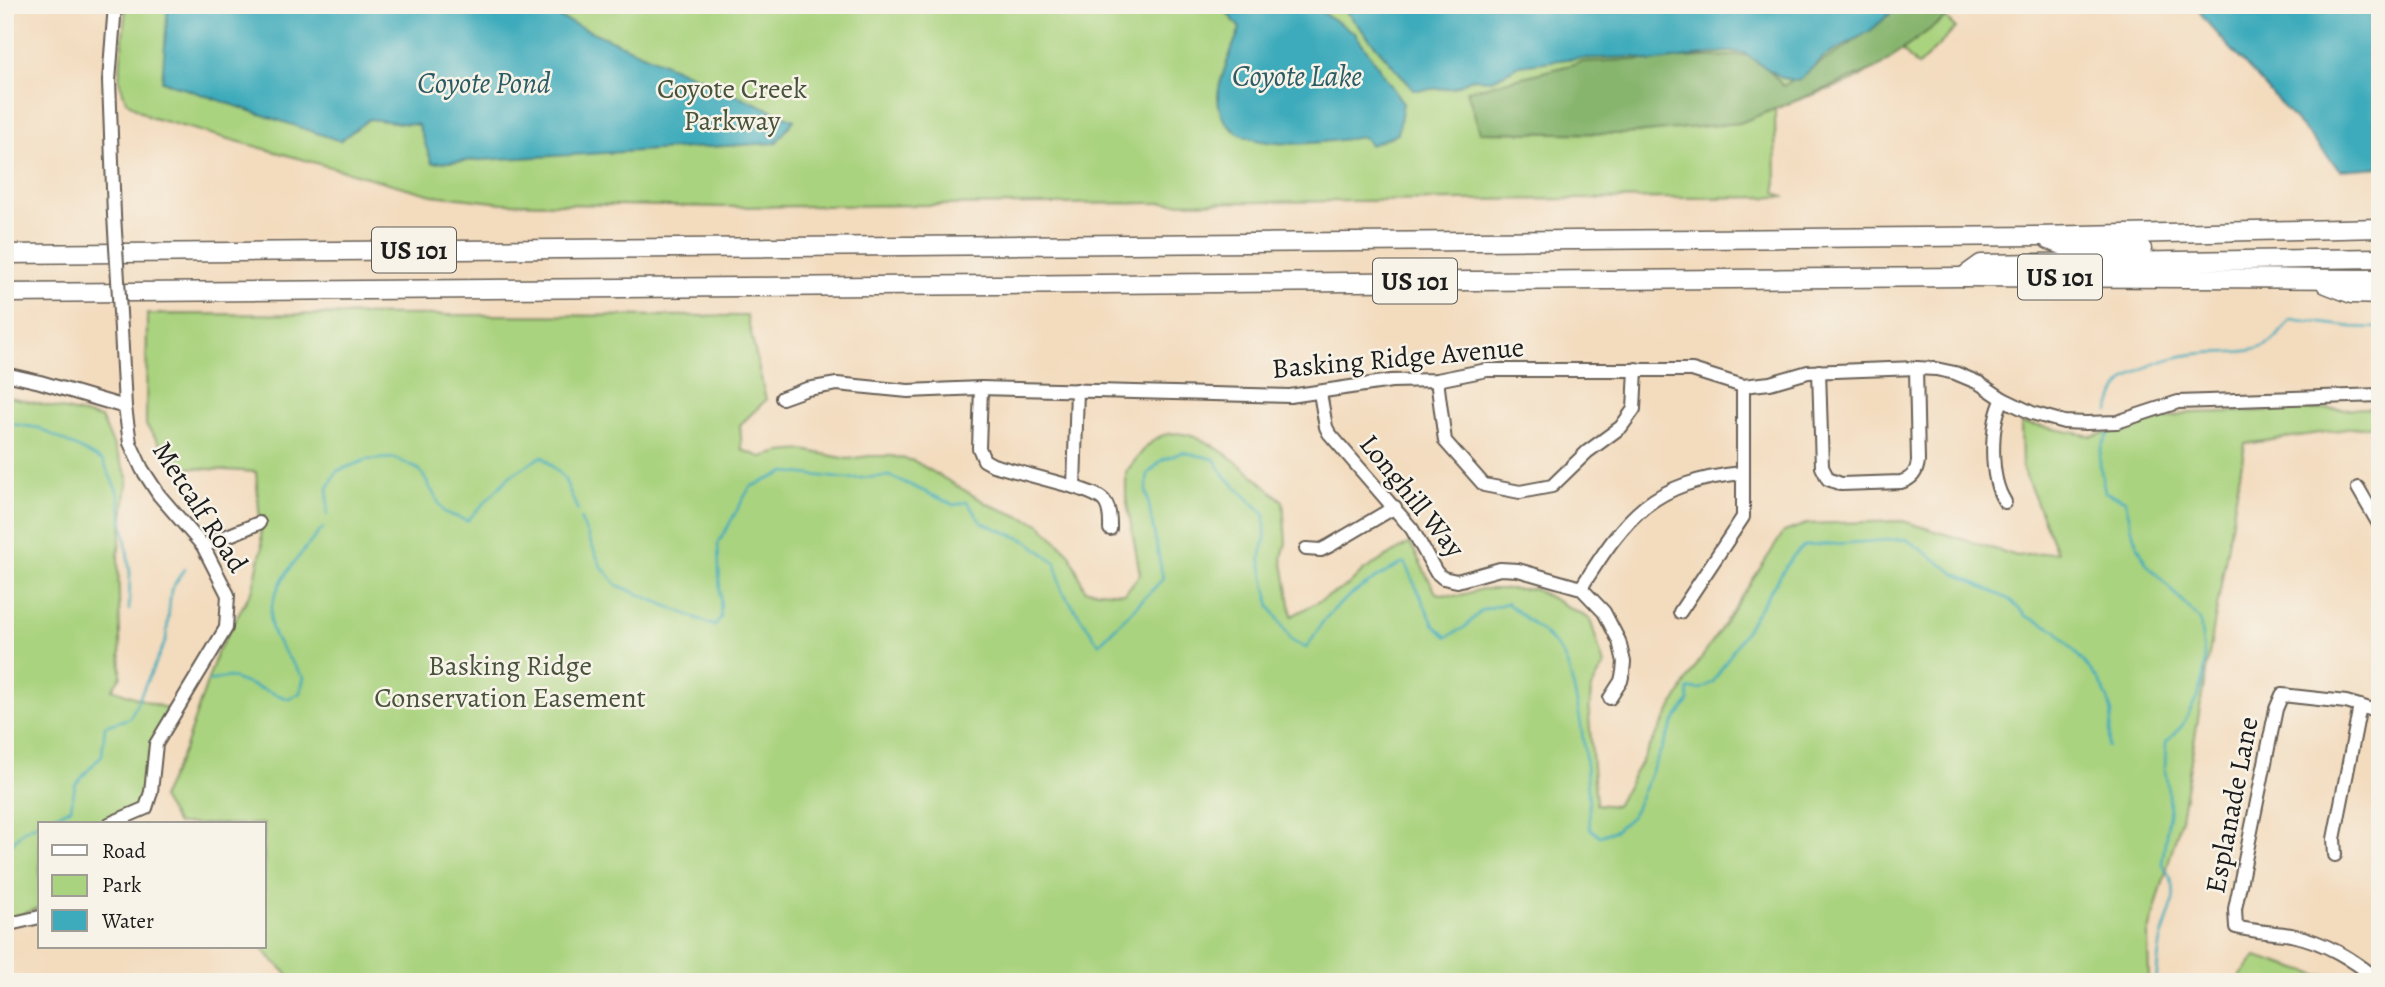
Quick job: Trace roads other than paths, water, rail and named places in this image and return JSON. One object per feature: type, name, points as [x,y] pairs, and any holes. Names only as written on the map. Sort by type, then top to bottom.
[{"type":"highway","name":"US 101","points":[[5,254],[2038,236],[2380,228]]},
{"type":"highway","points":[[2038,236],[2071,248],[2380,249]]},
{"type":"highway","points":[[1963,277],[1981,264],[2380,258]]},
{"type":"highway","name":"US 101","points":[[5,293],[1963,277],[2380,279]]},
{"type":"highway","points":[[2314,279],[2351,293],[2380,295]]},
{"type":"street","name":"Metcalf Road","points":[[114,822],[146,808],[151,792],[156,744],[226,628],[228,595],[203,547],[159,495],[142,469],[130,443],[125,407],[109,81],[115,5]]},
{"type":"street","points":[[1819,371],[1822,467],[1828,479],[1841,484],[1901,482],[1914,475],[1918,461],[1916,368]]},
{"type":"street","name":"Basking Ridge Avenue","points":[[782,398],[807,389],[837,384],[908,391],[981,388],[1290,396],[1391,381],[1437,380],[1487,370],[1692,370],[1743,386],[1757,386],[1796,374],[1819,371],[1916,368],[1955,373],[1979,383],[2003,399],[2048,418],[2086,424],[2117,422],[2178,402],[2380,395]]},
{"type":"street","points":[[1437,380],[1445,441],[1484,485],[1520,492],[1552,486],[1587,452],[1621,426],[1634,409],[1636,369]]},
{"type":"street","points":[[5,374],[125,407]]},
{"type":"street","points":[[1680,612],[1741,522],[1744,512],[1743,386]]},
{"type":"street","points":[[981,388],[979,448],[984,460],[1098,496],[1110,510],[1110,529]]},
{"type":"street","points":[[1074,487],[1077,390]]},
{"type":"street","name":"Longhill Way","points":[[1320,393],[1329,433],[1395,507],[1412,529],[1436,572],[1443,578],[1457,582],[1482,572],[1518,570],[1581,588]]},
{"type":"street","points":[[2003,399],[1998,408],[1994,428],[1994,465],[1997,487],[2005,502]]},
{"type":"street","points":[[1610,698],[1621,681],[1623,672],[1624,662],[1619,641],[1604,612],[1581,588],[1613,539],[1644,506],[1686,483],[1742,473]]},
{"type":"street","points":[[2358,488],[2380,526]]},
{"type":"street","points":[[1306,549],[1321,550],[1395,507]]},
{"type":"street","points":[[203,547],[259,523]]},
{"type":"street","name":"Esplanade Lane","points":[[2360,706],[2282,695],[2276,709],[2235,909],[2236,927],[2322,943],[2350,958],[2380,981]]},
{"type":"street","points":[[2335,855],[2334,839],[2360,706],[2380,712]]},
{"type":"street","points":[[5,925],[38,917]]},
{"type":"water","name":"Coyote Pond","points":[[168,5],[539,5],[551,14],[794,120],[776,143],[432,163],[418,125],[369,119],[340,141],[162,81]]},
{"type":"water","name":"Coyote Lake","points":[[1220,5],[1310,5],[1355,33],[1403,103],[1398,134],[1370,145],[1364,137],[1299,144],[1253,139],[1234,131],[1222,116],[1218,95],[1240,28]]},
{"type":"water","points":[[1336,5],[1898,7],[1870,31],[1824,57],[1798,81],[1782,78],[1743,53],[1726,52],[1651,62],[1635,57],[1568,59],[1520,65],[1492,80],[1472,79],[1453,88],[1414,90],[1349,15]]},
{"type":"water","points":[[2196,5],[2380,5],[2380,167],[2340,170],[2204,19]]},
{"type":"waterway","points":[[2109,411],[2119,387],[2147,367],[2185,356],[2239,352],[2263,347],[2273,341],[2291,319],[2380,328]]},
{"type":"waterway","points":[[5,423],[39,428],[103,461],[119,495],[130,572],[129,610]]},
{"type":"waterway","points":[[2111,432],[2100,453],[2105,492],[2125,500],[2134,537],[2146,563],[2200,620],[2205,663],[2197,698],[2182,726],[2166,742],[2165,769],[2170,806],[2162,864],[2169,874],[2174,891],[2161,942],[2156,982]]},
{"type":"waterway","points":[[580,518],[601,566],[617,585],[715,626],[721,617],[718,544],[750,487],[786,472],[847,479],[890,476],[954,505],[967,502],[981,522],[1029,542],[1056,563],[1061,589],[1099,644],[1163,579],[1146,490],[1148,474],[1162,460],[1183,452],[1214,459],[1225,476],[1265,515],[1265,540],[1260,558],[1270,606],[1292,641],[1306,648],[1324,620],[1342,602],[1404,562],[1434,625],[1447,637],[1465,627],[1482,610],[1507,603],[1550,640],[1564,658],[1571,676],[1583,742],[1590,829],[1600,836],[1616,830],[1632,816],[1673,723],[1689,701],[1688,689],[1701,689],[1713,682],[1792,557],[1805,546],[1906,539],[1956,574],[2010,600],[2026,616],[2056,630],[2097,678],[2108,699],[2112,713],[2108,747]]},
{"type":"waterway","points":[[327,515],[328,488],[337,471],[366,460],[394,458],[420,470],[444,512],[467,521],[510,476],[542,456],[564,478],[578,511]]},
{"type":"waterway","points":[[208,681],[229,677],[289,699],[300,693],[304,678],[275,637],[271,608],[276,593],[293,564],[323,528]]},
{"type":"waterway","points":[[41,822],[71,808],[75,785],[102,755],[105,726],[130,718],[166,640],[171,590],[184,569]]},
{"type":"waterway","points":[[5,851],[24,830],[38,823]]},
{"type":"park label","name":"Coyote Creek Parkway","points":[[732,105]]},
{"type":"park label","name":"Basking Ridge Conservation Easement","points":[[510,682]]}]
